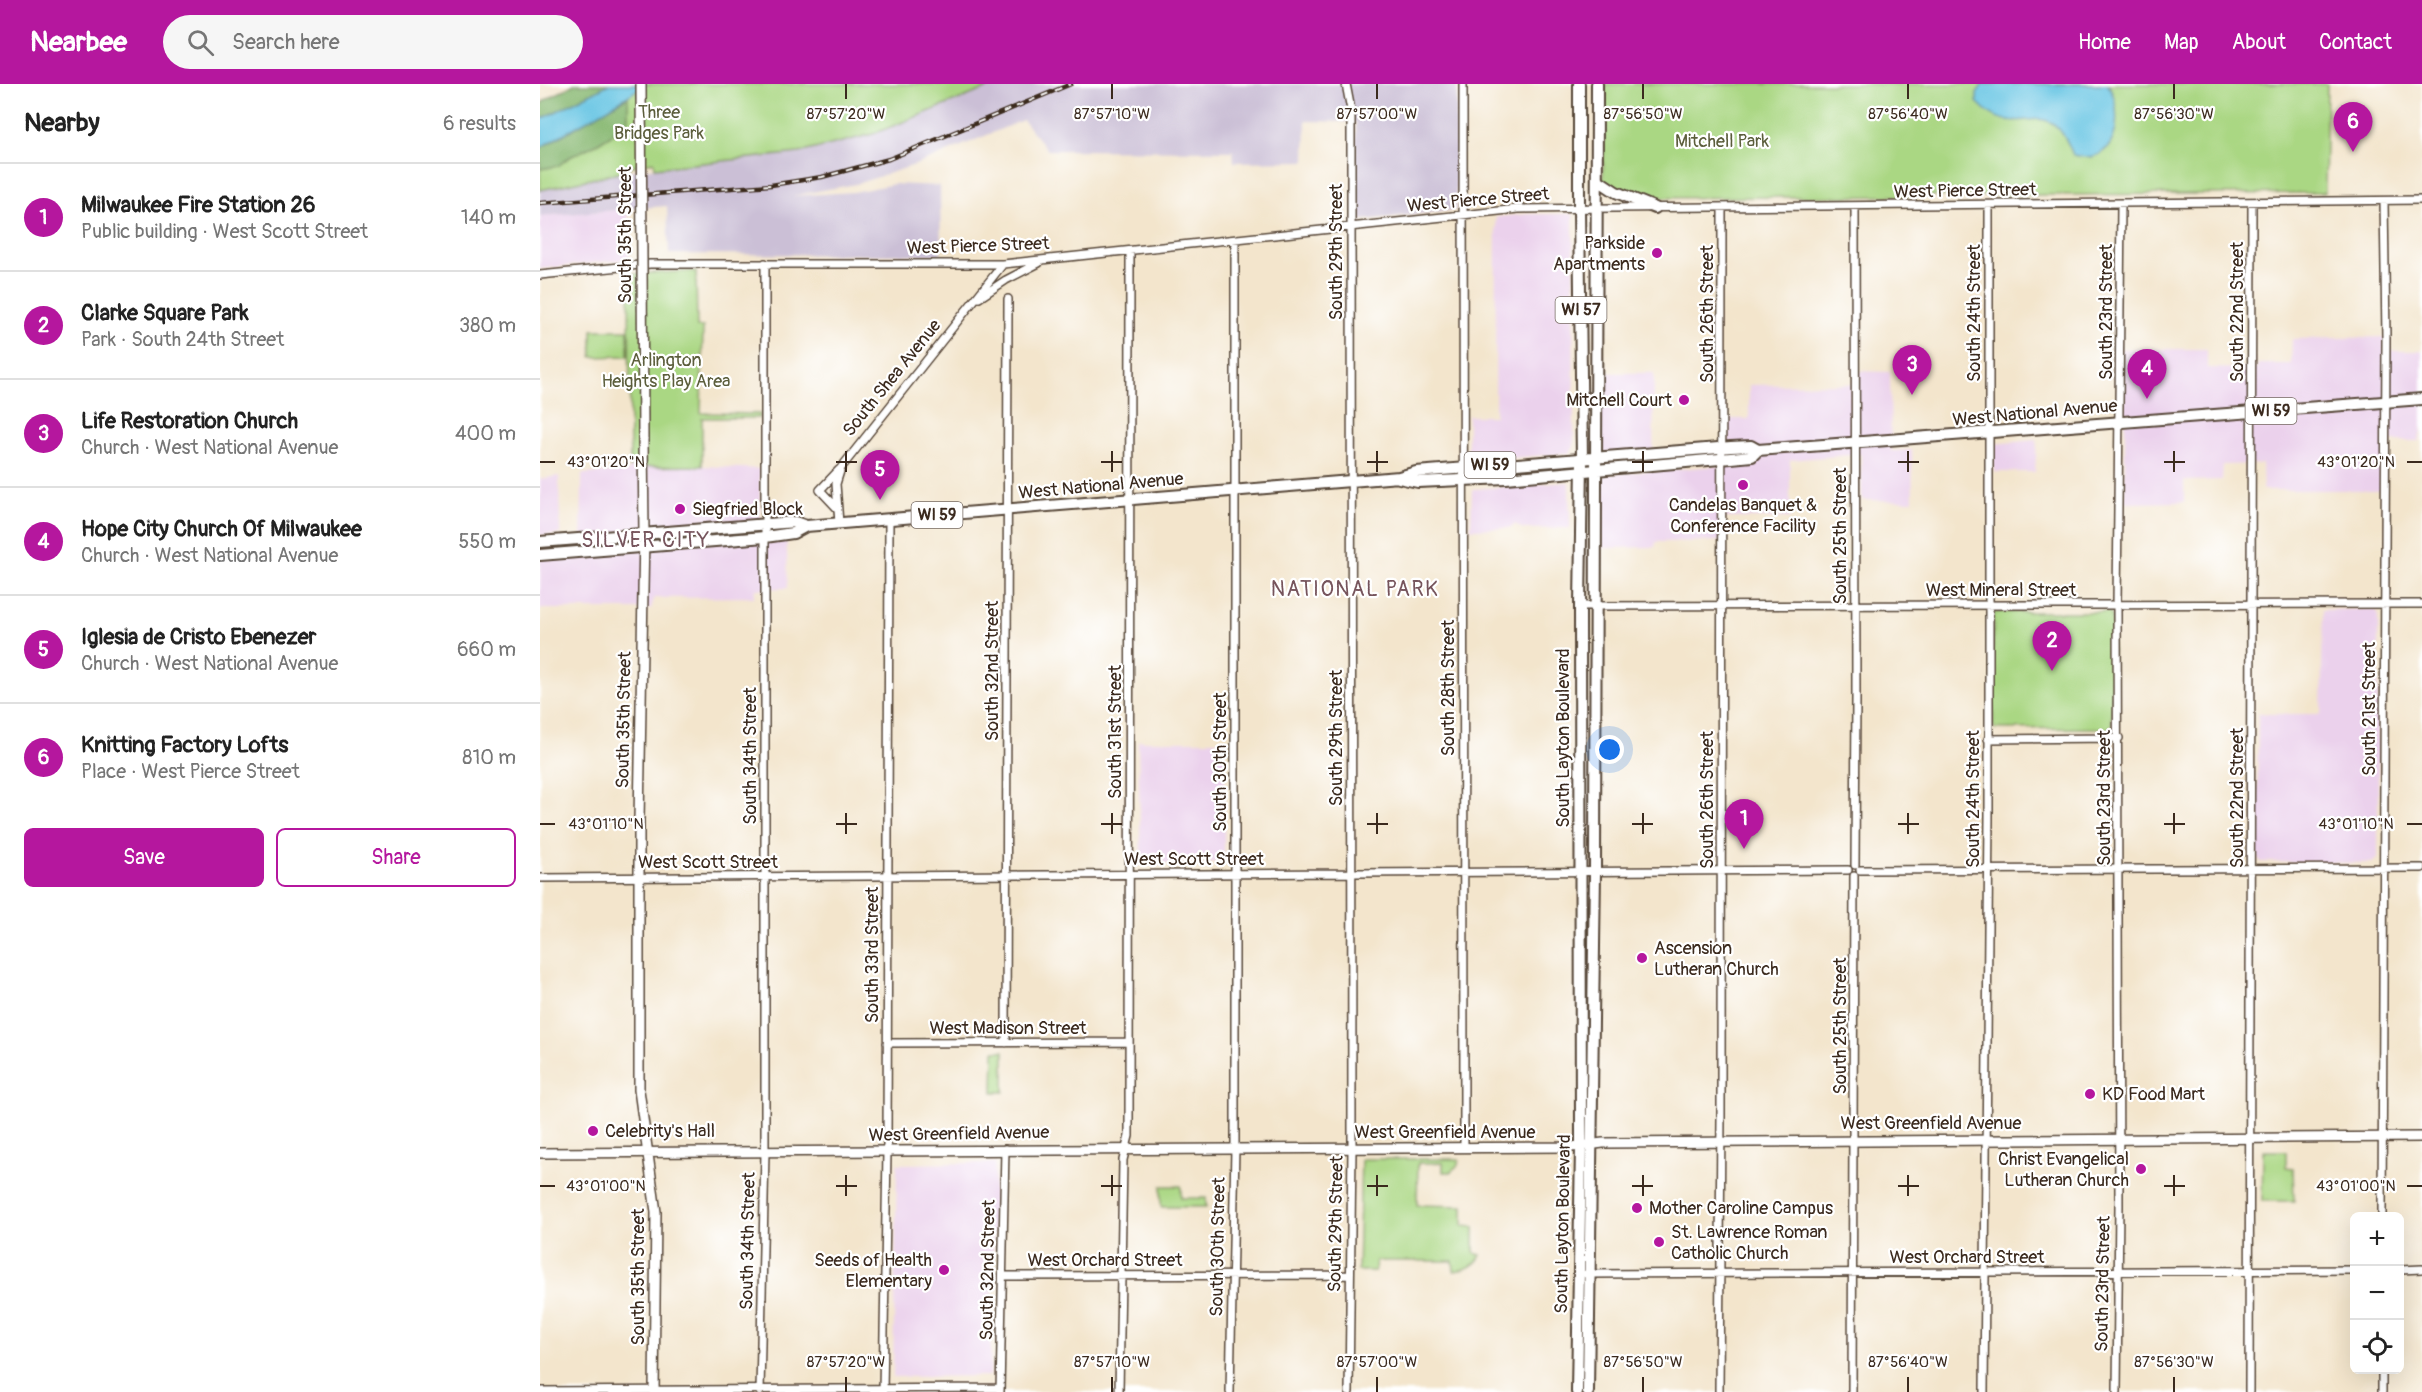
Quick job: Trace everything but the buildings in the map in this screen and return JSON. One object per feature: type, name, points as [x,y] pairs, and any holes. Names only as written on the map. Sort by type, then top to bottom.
[{"type":"main road","name":"South 35th Street","points":[[641,84],[644,548],[639,1090],[656,1212],[654,1391]]},
{"type":"main road","name":"South Layton Boulevard","points":[[1580,84],[1581,1146],[1588,1392]]},
{"type":"main road","name":"South Layton Boulevard","points":[[1577,1392],[1593,1144],[1595,606],[1598,470],[1598,84]]},
{"type":"main road","points":[[1598,180],[1616,192],[1655,208]]},
{"type":"main road","points":[[1581,337],[1586,351],[1586,374],[1598,378]]},
{"type":"main road","name":"West National Avenue","points":[[540,555],[765,537],[793,533],[806,526],[839,523],[1351,482],[1463,467],[1598,458],[1723,454],[1752,456],[1758,450],[2422,399]]},
{"type":"main road","name":"West National Avenue","points":[[1399,477],[1418,482],[1581,472],[1723,454]]},
{"type":"main road","name":"West National Avenue","points":[[540,542],[795,522],[806,526]]},
{"type":"main road","name":"West Greenfield Avenue","points":[[540,1153],[1352,1149],[1855,1139],[2422,1137]]},
{"type":"street","name":"South 29th Street","points":[[1346,84],[1350,110],[1351,482],[1352,1149],[1349,1392]]},
{"type":"street","name":"South 28th Street","points":[[1463,84],[1464,1148]]},
{"type":"street","name":"West Pierce Street","points":[[540,275],[650,264],[1003,264],[1518,209],[2121,205],[2422,200]]},
{"type":"street","name":"South 21st Street","points":[[2382,1212],[2384,201]]},
{"type":"street","name":"South 22nd Street","points":[[2249,1392],[2253,605],[2252,203]]},
{"type":"street","name":"South 23rd Street","points":[[2116,1392],[2119,1138],[2117,605],[2121,422],[2121,205]]},
{"type":"street","name":"South 24th Street","points":[[1984,1392],[1989,206]]},
{"type":"street","name":"South 25th Street","points":[[1852,1392],[1855,1139],[1855,207]]},
{"type":"street","name":"South 26th Street","points":[[1719,1392],[1722,208]]},
{"type":"street","name":"South 30th Street","points":[[1230,1392],[1235,1148],[1234,240]]},
{"type":"street","name":"South 31st Street","points":[[1119,1392],[1123,1160],[1129,1136],[1130,251]]},
{"type":"street","points":[[970,305],[1006,280],[1047,260]]},
{"type":"street","name":"South 34th Street","points":[[760,1390],[765,1152],[765,264]]},
{"type":"street","name":"South Shea Avenue","points":[[839,523],[836,484],[841,468],[1003,264]]},
{"type":"street","name":"South 32nd Street","points":[[1006,1043],[1008,299]]},
{"type":"street","points":[[837,508],[820,490],[841,468]]},
{"type":"street","name":"South 33rd Street","points":[[883,1390],[887,1151],[889,519]]},
{"type":"street","name":"West Mineral Street","points":[[1580,606],[2422,604]]},
{"type":"street","points":[[1988,739],[2119,738]]},
{"type":"street","name":"West Scott Street","points":[[540,878],[2422,868]]},
{"type":"street","name":"West Madison Street","points":[[887,1043],[1129,1042]]},
{"type":"street","name":"South 32nd Street","points":[[1000,1390],[1005,1149]]},
{"type":"street","points":[[2404,1270],[2422,1269]]},
{"type":"street","name":"West Orchard Street","points":[[1584,1274],[2350,1270]]},
{"type":"street","name":"West Orchard Street","points":[[1003,1275],[1350,1275]]},
{"type":"street","points":[[2382,1374],[2382,1392]]},
{"type":"street","points":[[540,1391],[1000,1390]]},
{"type":"shaded area","points":[[998,84],[1457,84],[1456,210],[1356,221],[1356,122],[1306,121],[1305,161],[1234,162],[1233,151],[1047,150],[1023,120],[918,164],[856,184],[791,196],[854,192],[894,184],[940,186],[941,255],[669,254],[667,206],[540,216],[540,190],[628,171],[799,153],[873,134]]},
{"type":"shaded area","points":[[628,209],[629,259],[540,269],[540,216]]},
{"type":"shaded area","points":[[1573,214],[1574,447],[1569,453],[1468,462],[1468,416],[1495,416],[1496,217]]},
{"type":"shaded area","points":[[2386,337],[2386,351],[2422,351],[2422,426],[2419,441],[2385,441],[2384,490],[2263,490],[2262,464],[2223,465],[2222,480],[2184,481],[2184,502],[2125,503],[2125,410],[2121,349],[2207,349],[2207,368],[2258,369],[2258,364],[2291,364],[2292,339]]},
{"type":"shaded area","points":[[1856,371],[1890,372],[1891,451],[1912,450],[1913,501],[1862,500],[1861,454],[1790,460],[1790,518],[1723,518],[1722,541],[1656,542],[1655,547],[1600,548],[1601,475],[1729,465],[1728,419],[1749,419],[1749,385],[1855,384]]},
{"type":"shaded area","points":[[1598,373],[1654,373],[1653,453],[1598,458]]},
{"type":"shaded area","points":[[2037,440],[2035,472],[1994,472],[1993,444]]},
{"type":"shaded area","points":[[702,466],[760,469],[760,518],[786,517],[788,588],[755,589],[754,597],[654,598],[651,609],[540,609],[540,548],[581,545],[582,474],[629,471],[630,467]]},
{"type":"shaded area","points":[[559,476],[560,534],[540,535],[540,479]]},
{"type":"shaded area","points":[[1569,482],[1570,528],[1523,529],[1515,524],[1509,528],[1471,529],[1472,491],[1474,489]]},
{"type":"shaded area","points":[[2371,609],[2375,610],[2378,616],[2378,858],[2372,863],[2261,862],[2257,857],[2258,714],[2321,714],[2323,610]]},
{"type":"shaded area","points":[[1138,741],[1225,741],[1224,862],[1141,864]]},
{"type":"shaded area","name":"Seeds of Health Elementary","points":[[995,1163],[990,1376],[893,1377],[897,1164]]},
{"type":"green space","points":[[574,84],[609,84],[540,120],[540,106],[544,101]]},
{"type":"green space","name":"Three Bridges Park","points":[[645,84],[998,84],[873,134],[799,153],[655,168],[654,162],[628,167],[628,171],[540,190],[540,148]]},
{"type":"green space","name":"Mitchell Park","points":[[1605,84],[2327,84],[2325,193],[1648,198],[1606,183],[1603,179]]},
{"type":"green space","points":[[628,97],[628,125],[618,126],[611,135],[568,158],[558,166],[540,169],[540,148]]},
{"type":"green space","name":"Arlington Heights Play Area","points":[[696,271],[697,327],[703,327],[701,413],[760,414],[760,418],[702,418],[702,466],[630,467],[629,274]]},
{"type":"green space","points":[[592,330],[628,330],[628,356],[592,357]]},
{"type":"green space","points":[[1995,612],[2109,612],[2112,616],[2112,725],[2110,728],[1995,729],[1993,725],[1993,617]]},
{"type":"green space","points":[[994,1051],[1004,1051],[1004,1092],[993,1092]]},
{"type":"green space","points":[[2263,1151],[2286,1151],[2286,1167],[2293,1168],[2294,1201],[2262,1201]]},
{"type":"green space","points":[[1361,1159],[1459,1159],[1458,1165],[1450,1172],[1443,1172],[1443,1163],[1418,1163],[1417,1205],[1463,1206],[1463,1226],[1474,1227],[1474,1253],[1481,1255],[1476,1262],[1454,1271],[1453,1261],[1376,1261],[1375,1271],[1358,1271]]},
{"type":"green space","points":[[1161,1186],[1181,1186],[1181,1198],[1206,1198],[1206,1207],[1161,1207]]},
{"type":"water","points":[[609,84],[645,84],[540,148],[540,120]]},
{"type":"water","points":[[1983,84],[2108,84],[2116,110],[2113,139],[2108,147],[2098,155],[2087,157],[2073,155],[2063,134],[2053,123],[2042,119],[2006,120],[1992,115],[1977,102],[1977,93]]},
{"type":"railway","points":[[540,203],[771,185],[822,177],[889,159],[1071,84]]},
{"type":"place","name":"Knitting Factory Lofts","points":[[2353,152]]},
{"type":"place","name":"Parkside Apartments","points":[[1657,253]]},
{"type":"place","name":"Life Restoration Church","points":[[1912,395]]},
{"type":"place","name":"Hope City Church Of Milwaukee","points":[[2147,399]]},
{"type":"place","name":"Mitchell Court","points":[[1684,400]]},
{"type":"place","name":"Candelas Banquet & Conference Facility","points":[[1743,485]]},
{"type":"place","name":"Iglesia de Cristo Ebenezer","points":[[880,500]]},
{"type":"place","name":"Siegfried Block","points":[[680,509]]},
{"type":"place","name":"Clarke Square Park","points":[[2052,671]]},
{"type":"place","name":"Milwaukee Fire Station 26","points":[[1744,849]]},
{"type":"place","name":"Ascension Lutheran Church","points":[[1642,958]]},
{"type":"place","name":"KD Food Mart","points":[[2090,1094]]},
{"type":"place","name":"Celebrity's Hall","points":[[593,1131]]},
{"type":"place","name":"Christ Evangelical Lutheran Church","points":[[2141,1169]]},
{"type":"place","name":"Mother Caroline Campus","points":[[1637,1208]]},
{"type":"place","name":"St. Lawrence Roman Catholic Church","points":[[1659,1242]]},
{"type":"place","name":"Seeds of Health Elementary","points":[[944,1270]]},
{"type":"district","name":"SILVER CITY","points":[[646,540]]},
{"type":"district","name":"NATIONAL PARK","points":[[1355,589]]}]
